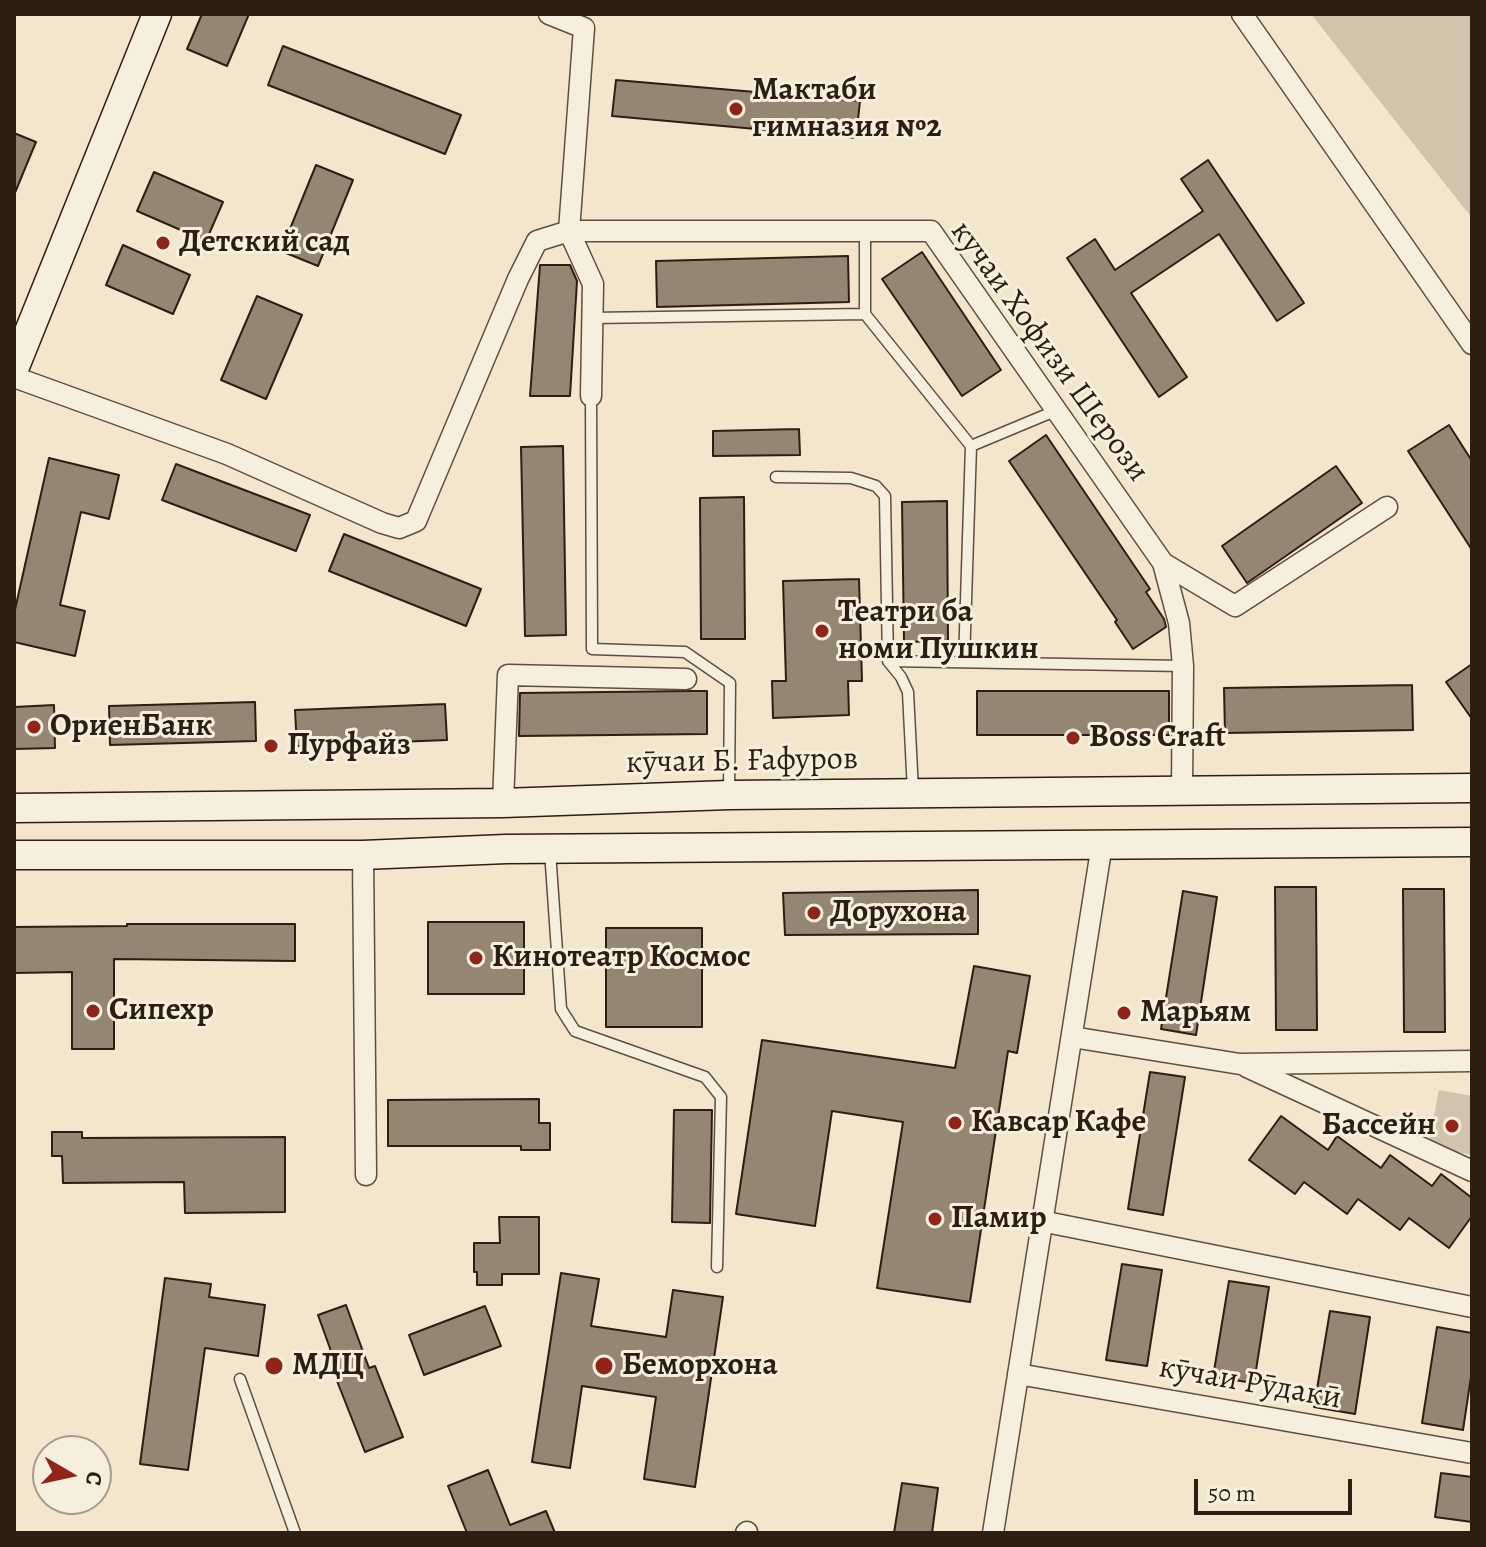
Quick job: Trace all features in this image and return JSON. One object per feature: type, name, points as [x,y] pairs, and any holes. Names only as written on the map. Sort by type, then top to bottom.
[{"type":"main road","points":[[14,369],[157,14]]},
{"type":"main road","name":"кӯчаи Б. Ғафуров","points":[[14,808],[503,803],[729,795],[1472,788]]},
{"type":"main road","points":[[503,803],[506,849]]},
{"type":"main road","points":[[14,855],[363,855],[506,849],[1472,842]]},
{"type":"street","points":[[549,14],[584,28],[569,231],[593,284],[591,396]]},
{"type":"street","points":[[1242,14],[1472,344]]},
{"type":"street","points":[[14,377],[227,454],[399,528],[416,521],[537,241],[569,231]]},
{"type":"street","name":"кучаи Хофизи Шерози","points":[[569,231],[931,231],[1163,563]]},
{"type":"street","points":[[1163,563],[1235,606],[1387,507]]},
{"type":"street","points":[[1163,563],[1179,623],[1183,666],[1182,790]]},
{"type":"street","points":[[503,803],[508,675],[686,679]]},
{"type":"street","points":[[993,1533],[1102,844]]},
{"type":"street","points":[[363,855],[366,1175]]},
{"type":"street","points":[[1072,1037],[1240,1064],[1472,1061]]},
{"type":"street","points":[[1240,1064],[1472,1171]]},
{"type":"street","points":[[1041,1221],[1472,1307]]},
{"type":"street","name":"кӯчаи Рӯдакӣ","points":[[1018,1374],[1472,1453]]},
{"type":"lane","points":[[865,231],[865,314],[971,446],[964,662]]},
{"type":"lane","points":[[592,318],[865,314]]},
{"type":"lane","points":[[591,396],[592,649],[685,652],[730,683],[729,795]]},
{"type":"lane","points":[[971,446],[1055,411]]},
{"type":"lane","points":[[776,477],[851,478],[876,486],[885,496],[888,661],[908,692],[913,793]]},
{"type":"lane","points":[[888,661],[1183,666]]},
{"type":"lane","points":[[550,849],[561,1009],[575,1031],[705,1077],[721,1097],[717,1267]]},
{"type":"lane","points":[[240,1379],[295,1533]]},
{"type":"shaded area","points":[[1311,14],[1472,14],[1472,218]]},
{"type":"shaded area","name":"Бассейн","points":[[1439,1090],[1472,1096],[1472,1155],[1428,1146]]},
{"type":"building","points":[[202,14],[249,14],[227,66],[187,49]]},
{"type":"building","points":[[283,46],[461,115],[445,154],[268,85]]},
{"type":"building","name":"Мактаби гимназия №2","points":[[616,80],[860,101],[856,138],[612,116]]},
{"type":"building","points":[[14,133],[36,142],[14,195]]},
{"type":"building","points":[[1208,160],[1304,303],[1277,321],[1219,234],[1131,293],[1187,377],[1159,397],[1067,258],[1095,239],[1115,270],[1203,211],[1181,179]]},
{"type":"building","points":[[316,165],[353,180],[318,266],[281,251]]},
{"type":"building","points":[[154,172],[223,202],[206,241],[137,211]]},
{"type":"building","points":[[123,245],[190,275],[173,314],[106,285]]},
{"type":"building","points":[[922,252],[1001,370],[962,396],[882,279]]},
{"type":"building","points":[[848,256],[849,302],[657,307],[656,261]]},
{"type":"building","points":[[540,265],[570,265],[577,281],[570,396],[530,396]]},
{"type":"building","points":[[257,296],[302,315],[266,399],[221,380]]},
{"type":"building","points":[[1449,425],[1472,461],[1472,550],[1408,451]]},
{"type":"building","points":[[799,429],[800,455],[713,456],[713,431]]},
{"type":"building","points":[[1046,435],[1150,589],[1146,592],[1164,619],[1166,627],[1133,649],[1115,622],[1117,620],[1009,461]]},
{"type":"building","points":[[563,446],[566,635],[525,636],[521,447]]},
{"type":"building","points":[[49,458],[119,475],[109,519],[81,512],[60,605],[85,611],[75,656],[14,642],[14,614]]},
{"type":"building","points":[[176,464],[310,515],[296,551],[162,500]]},
{"type":"building","points":[[1336,466],[1362,503],[1247,583],[1222,546]]},
{"type":"building","points":[[744,497],[745,639],[701,639],[700,498]]},
{"type":"building","points":[[947,501],[948,641],[904,642],[902,502]]},
{"type":"building","points":[[344,534],[481,589],[466,626],[329,571]]},
{"type":"building","name":"Театри ба номи Пушкин","points":[[859,579],[862,681],[848,681],[849,715],[773,718],[772,681],[786,681],[783,581]]},
{"type":"building","points":[[1472,664],[1472,719],[1446,682]]},
{"type":"building","points":[[1412,685],[1413,730],[1225,733],[1224,688]]},
{"type":"building","points":[[707,691],[707,734],[519,736],[520,693]]},
{"type":"building","points":[[977,691],[1169,691],[1169,735],[977,735]]},
{"type":"building","points":[[255,702],[256,741],[110,745],[109,706]]},
{"type":"building","points":[[445,704],[447,740],[297,746],[295,710]]},
{"type":"building","name":"ОриенБанк","points":[[54,705],[55,748],[14,749],[14,707]]},
{"type":"building","points":[[1275,887],[1316,887],[1317,1030],[1276,1030]]},
{"type":"building","points":[[1403,889],[1444,889],[1445,1032],[1404,1032]]},
{"type":"building","points":[[978,890],[978,934],[785,935],[783,893]]},
{"type":"building","points":[[1183,891],[1217,897],[1196,1035],[1161,1029]]},
{"type":"building","name":"Кинотеатр Космос","points":[[428,922],[524,922],[524,994],[428,994]]},
{"type":"building","points":[[295,924],[295,961],[114,959],[114,1049],[72,1049],[72,972],[14,973],[14,927]]},
{"type":"building","points":[[606,928],[702,928],[702,1027],[606,1027]]},
{"type":"building","points":[[974,966],[1030,976],[1017,1053],[1008,1051],[970,1302],[877,1288],[903,1122],[832,1111],[815,1226],[736,1214],[762,1040],[955,1068]]},
{"type":"building","points":[[1150,1072],[1185,1077],[1163,1215],[1128,1209]]},
{"type":"building","points":[[539,1099],[539,1123],[550,1123],[550,1150],[521,1150],[521,1146],[388,1146],[388,1100]]},
{"type":"building","points":[[674,1110],[712,1110],[710,1223],[672,1222]]},
{"type":"building","points":[[1281,1116],[1328,1150],[1337,1136],[1381,1168],[1390,1155],[1432,1186],[1441,1174],[1472,1198],[1472,1216],[1449,1248],[1409,1218],[1400,1230],[1358,1199],[1347,1214],[1304,1182],[1295,1194],[1249,1160]]},
{"type":"building","points":[[52,1132],[82,1132],[82,1138],[285,1137],[285,1212],[185,1213],[184,1182],[63,1183],[62,1156],[52,1156]]},
{"type":"building","points":[[499,1217],[539,1217],[539,1274],[502,1274],[502,1285],[477,1285],[474,1243],[500,1243]]},
{"type":"building","points":[[1122,1264],[1162,1270],[1147,1366],[1106,1360]]},
{"type":"building","points":[[561,1273],[599,1279],[591,1326],[666,1337],[673,1290],[723,1297],[695,1487],[644,1479],[656,1397],[582,1386],[570,1468],[532,1462]]},
{"type":"building","points":[[165,1278],[211,1284],[209,1297],[265,1305],[258,1356],[205,1348],[188,1470],[140,1464]]},
{"type":"building","points":[[1229,1281],[1269,1287],[1254,1383],[1213,1377]]},
{"type":"building","points":[[346,1305],[369,1368],[375,1366],[403,1437],[365,1452],[337,1381],[341,1379],[318,1315]]},
{"type":"building","points":[[485,1306],[501,1346],[424,1375],[409,1335]]},
{"type":"building","points":[[1330,1311],[1370,1317],[1355,1414],[1314,1407]]},
{"type":"building","points":[[1437,1327],[1472,1333],[1472,1370],[1463,1430],[1422,1423]]},
{"type":"building","points":[[488,1470],[510,1525],[546,1511],[555,1533],[467,1533],[448,1486]]},
{"type":"building","points":[[1441,1473],[1472,1477],[1472,1522],[1435,1517]]},
{"type":"building","points":[[902,1483],[938,1488],[932,1533],[894,1533]]},
{"type":"place","name":"Мактаби гимназия №2","points":[[736,109]]},
{"type":"place","name":"Детский сад","points":[[163,243]]},
{"type":"place","name":"Театри ба номи Пушкин","points":[[822,631]]},
{"type":"place","name":"ОриенБанк","points":[[34,727]]},
{"type":"place","name":"Boss Craft","points":[[1073,738]]},
{"type":"place","name":"Пурфайз","points":[[271,746]]},
{"type":"place","name":"Дорухона","points":[[814,913]]},
{"type":"place","name":"Кинотеатр Космос","points":[[476,958]]},
{"type":"place","name":"Сипехр","points":[[93,1011]]},
{"type":"place","name":"Марьям","points":[[1124,1013]]},
{"type":"place","name":"Кавсар Кафе","points":[[955,1123]]},
{"type":"place","name":"Бассейн","points":[[1452,1126]]},
{"type":"place","name":"Памир","points":[[935,1219]]},
{"type":"place","name":"МДЦ","points":[[274,1366]]},
{"type":"place","name":"Беморхона","points":[[604,1366]]}]
